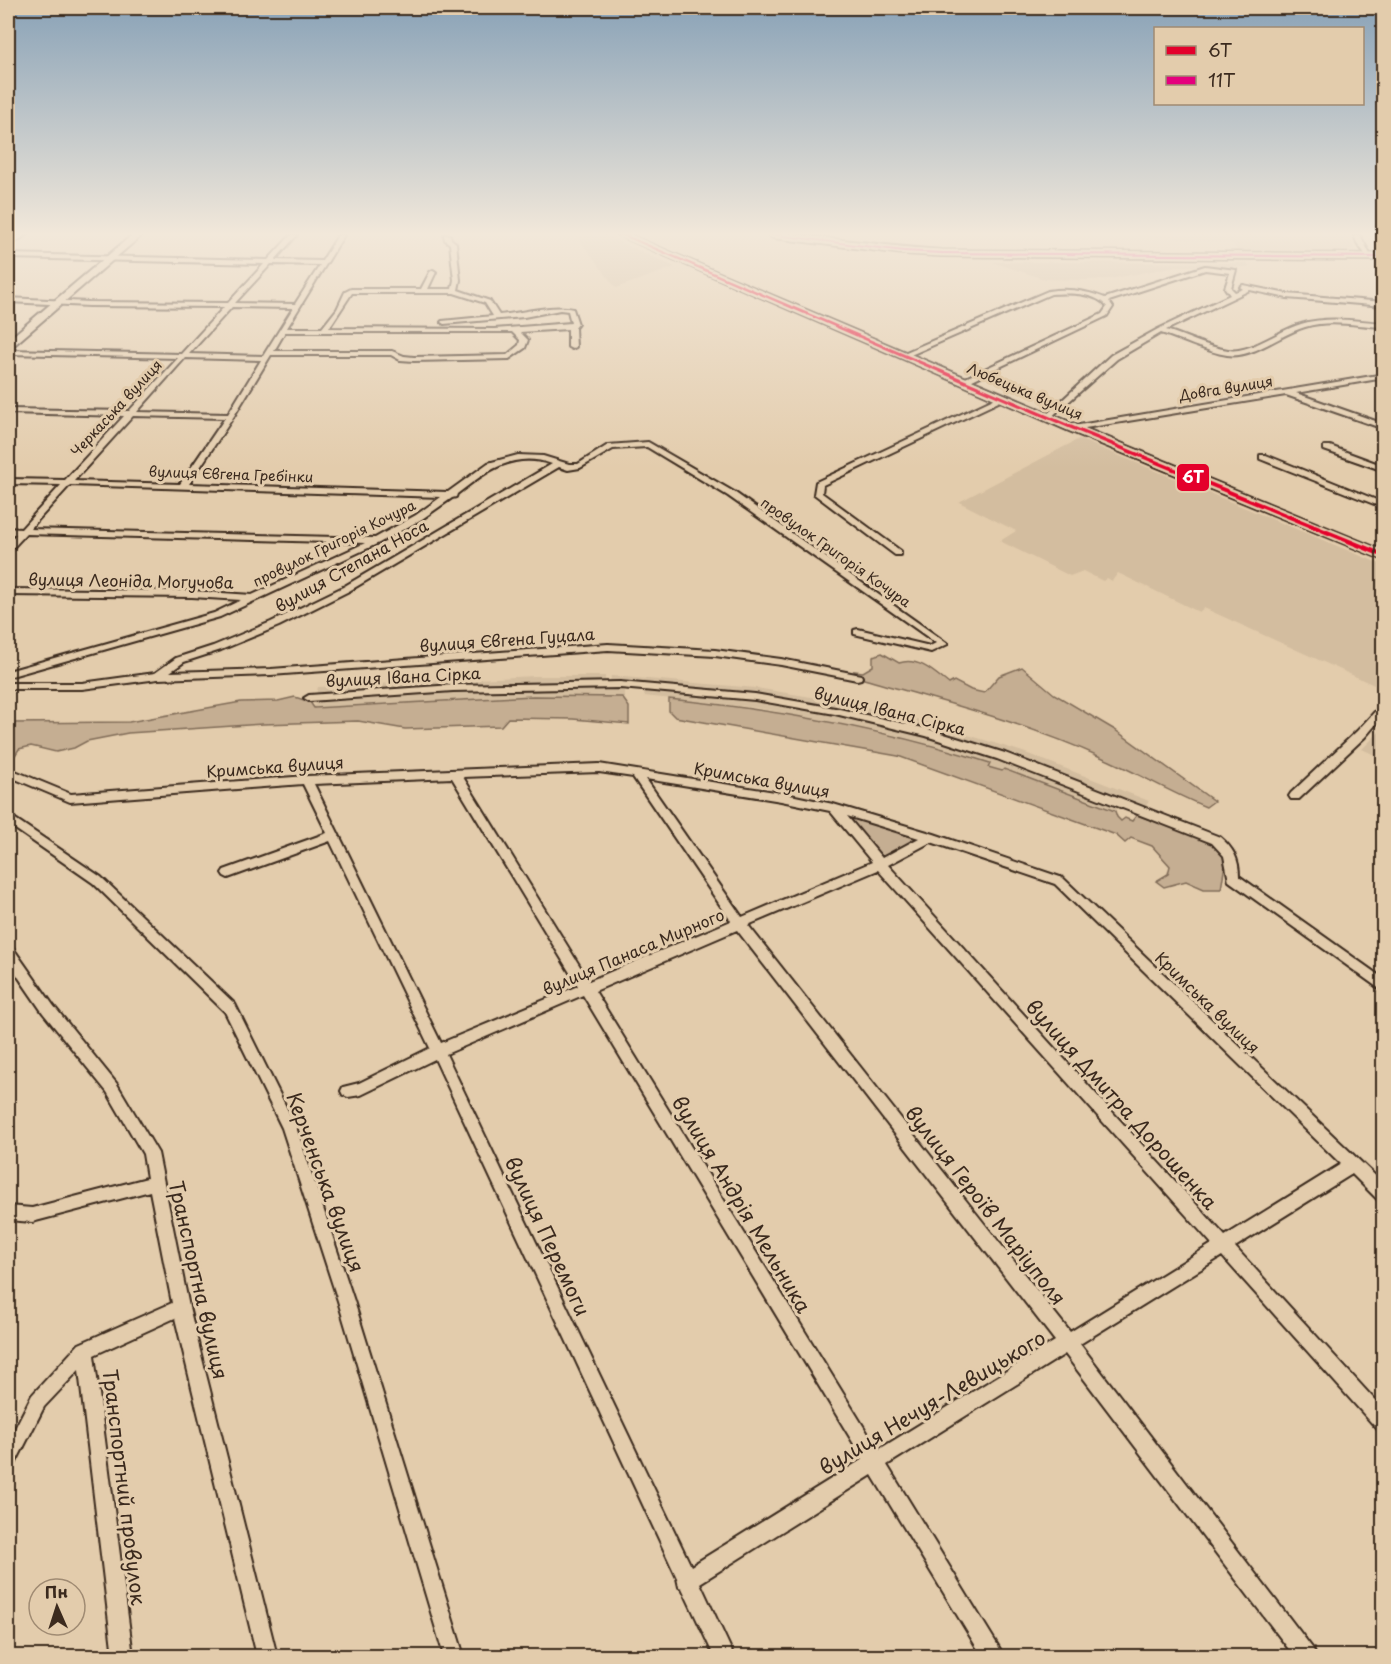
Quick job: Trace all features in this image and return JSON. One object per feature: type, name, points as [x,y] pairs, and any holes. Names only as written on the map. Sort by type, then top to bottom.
[{"type":"main road","points":[[8,345],[47,313]]},
{"type":"main road","name":"Любецька вулиця","points":[[804,313],[1073,428],[1383,556]]},
{"type":"street","name":"Черкаська вулиця","points":[[8,548],[128,414],[183,357],[221,313]]},
{"type":"street","points":[[183,486],[230,416],[293,313]]},
{"type":"street","points":[[324,330],[337,313]]},
{"type":"street","points":[[494,313],[497,317]]},
{"type":"street","points":[[444,322],[527,313]]},
{"type":"street","points":[[284,330],[494,331],[571,327],[575,324],[572,313]]},
{"type":"street","points":[[903,355],[1002,313]]},
{"type":"street","points":[[963,381],[1106,313]]},
{"type":"street","points":[[1049,417],[1114,357],[1160,330],[1198,313]]},
{"type":"street","points":[[1160,330],[1228,353],[1237,353],[1302,326],[1320,321],[1383,326]]},
{"type":"street","points":[[571,327],[572,347]]},
{"type":"street","points":[[8,352],[183,357],[392,353],[403,358],[414,359],[509,357],[522,346],[524,340],[513,329]]},
{"type":"street","name":"Довга вулиця","points":[[1073,428],[1383,376]]},
{"type":"street","points":[[1285,392],[1383,427]]},
{"type":"street","points":[[898,553],[818,494],[819,484],[1003,398]]},
{"type":"street","points":[[8,411],[230,416]]},
{"type":"street","name":"провулок Григорія Кочура","points":[[8,674],[217,615],[376,541],[419,518],[491,465],[521,457],[543,458],[568,467],[580,466],[611,447],[648,444],[731,494],[943,644],[932,649],[858,632]]},
{"type":"street","points":[[1327,448],[1383,469]]},
{"type":"street","points":[[1263,457],[1383,506]]},
{"type":"street","name":"вулиця Степана Носа","points":[[8,686],[82,686],[158,676],[180,660],[217,648],[275,624],[346,589],[559,464]]},
{"type":"street","name":"вулиця Євгена Гребінки","points":[[8,481],[453,495]]},
{"type":"street","name":"вулиця Степана Носа","points":[[8,531],[376,541]]},
{"type":"street","name":"вулиця Леоніда Могучова","points":[[8,592],[192,594],[254,598]]},
{"type":"street","name":"вулиця Євгена Гуцала","points":[[158,676],[271,672],[608,647],[716,653],[781,662],[857,677]]},
{"type":"street","name":"вулиця Івана Сірка","points":[[309,698],[453,688],[620,685],[755,697],[835,711],[928,733],[1001,756],[1216,840],[1226,848],[1233,860],[1233,878],[1383,987]]},
{"type":"street","points":[[1295,796],[1361,734],[1383,708]]},
{"type":"street","name":"Кримська вулиця","points":[[8,772],[70,798],[307,780],[599,768],[781,797],[833,808],[930,837],[1059,881],[1383,1195]]},
{"type":"street","name":"вулиця Андрія Мельника","points":[[455,773],[993,1656]]},
{"type":"street","name":"вулиця Героїв Маріуполя","points":[[638,776],[740,924],[1068,1343],[1306,1656]]},
{"type":"street","name":"вулиця Перемоги","points":[[307,780],[438,1051],[686,1580],[724,1656]]},
{"type":"street","name":"вулиця Дмитра Дорошенка","points":[[833,808],[880,864],[1383,1424]]},
{"type":"street","name":"Керченська вулиця","points":[[8,818],[97,880],[230,1008],[289,1127],[346,1301],[454,1656]]},
{"type":"street","points":[[228,873],[334,835]]},
{"type":"street","name":"вулиця Панаса Мирного","points":[[348,1091],[362,1089],[438,1051],[880,864],[930,837]]},
{"type":"street","name":"Транспортна вулиця","points":[[8,952],[48,1009],[112,1088],[150,1154],[182,1307],[267,1656]]},
{"type":"street","name":"вулиця Нечуя-Левицького","points":[[686,1580],[1353,1165]]},
{"type":"street","points":[[8,1213],[32,1215],[155,1183]]},
{"type":"street","points":[[85,1350],[182,1307]]},
{"type":"street","name":"Транспортний провулок","points":[[8,1460],[38,1401],[85,1350]]},
{"type":"street","name":"Транспортний провулок","points":[[85,1350],[123,1656]]},
{"type":"shaded area","points":[[1079,439],[1383,565],[1383,689],[1204,608],[1199,612],[1118,573],[1112,581],[1107,578],[1103,581],[1083,571],[1070,576],[1000,541],[1016,531],[959,502]]},
{"type":"shaded area","points":[[882,653],[899,663],[906,661],[919,664],[949,684],[954,681],[971,690],[984,693],[999,676],[1022,667],[1054,694],[1115,730],[1214,801],[1206,807],[1073,745],[982,713],[857,677],[854,671],[863,672],[873,666],[873,656]]},
{"type":"shaded area","points":[[535,676],[605,676],[605,682],[478,685],[316,695],[318,687]]},
{"type":"shaded area","points":[[611,676],[756,688],[848,703],[910,717],[1023,752],[1149,801],[1145,808],[1108,792],[957,738],[752,694],[610,682]]},
{"type":"shaded area","points":[[624,689],[624,697],[489,698],[314,708],[315,700],[478,690]]},
{"type":"shaded area","points":[[647,689],[756,701],[818,711],[926,735],[995,757],[1119,805],[1115,811],[1005,769],[1002,771],[988,767],[989,763],[879,731],[757,708],[644,696]]},
{"type":"shaded area","points":[[533,696],[622,697],[629,707],[629,724],[573,719],[508,718],[501,726],[405,729],[358,721],[263,724],[128,733],[87,741],[74,748],[56,752],[31,746],[19,749],[14,757],[8,757],[8,723],[129,722],[241,702],[278,701],[295,697],[310,702],[314,708]]},
{"type":"shaded area","points":[[669,699],[791,715],[911,740],[990,763],[988,767],[1002,771],[1004,769],[1115,811],[1121,821],[1125,818],[1132,821],[1137,815],[1150,820],[1159,820],[1204,838],[1218,847],[1226,858],[1221,889],[1204,889],[1186,881],[1164,887],[1156,881],[1168,874],[1170,866],[1152,846],[1131,838],[1125,843],[1116,835],[898,756],[675,717],[669,711]]},
{"type":"shaded area","points":[[1383,728],[1383,759],[1362,749]]},
{"type":"shaded area","points":[[856,817],[921,837],[889,864],[847,818]]},
{"type":"transit line","name":"6Т","points":[[804,313],[1073,428],[1384,556]]}]
